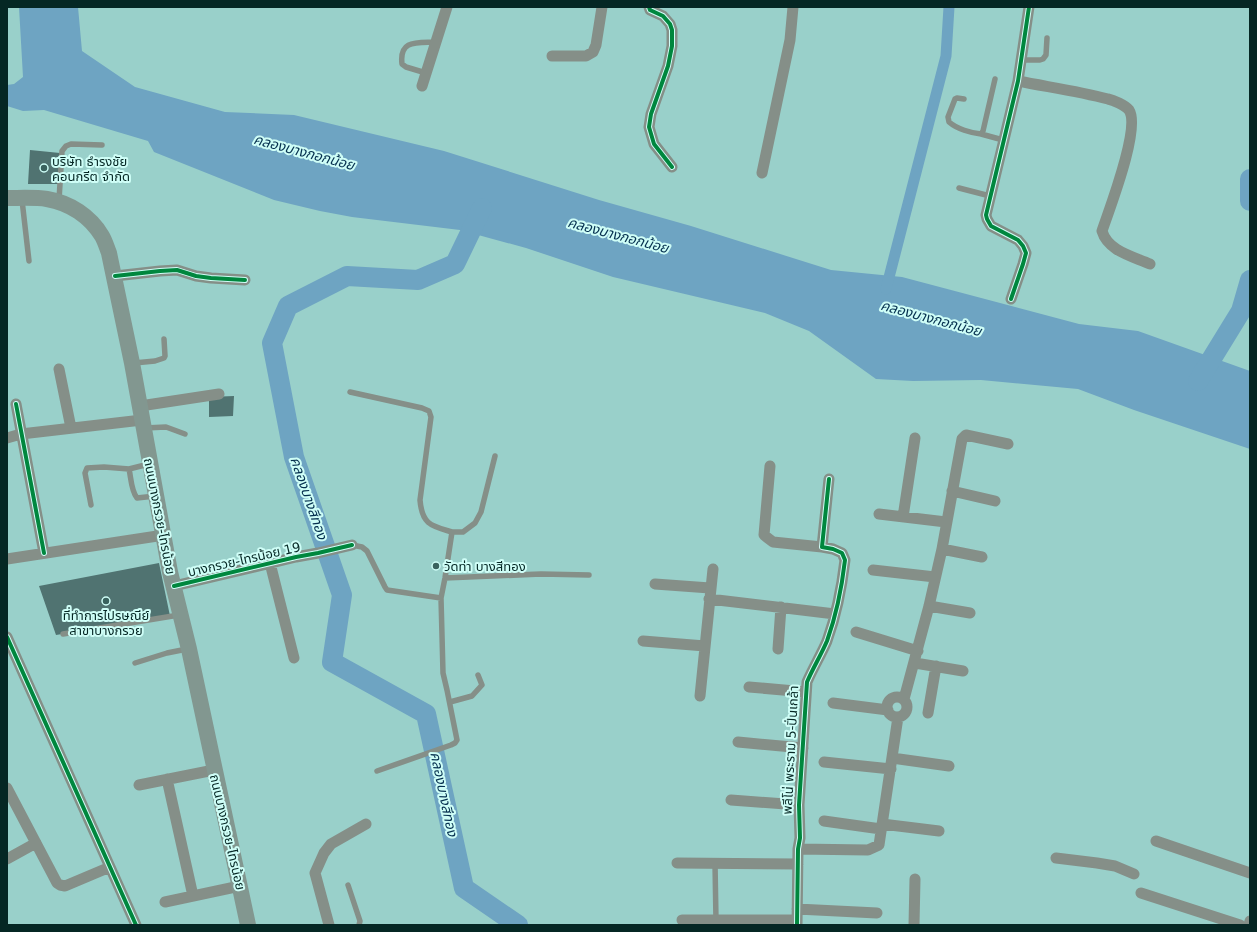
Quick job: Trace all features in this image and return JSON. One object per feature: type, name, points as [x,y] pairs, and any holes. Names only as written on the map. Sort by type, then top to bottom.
[{"type":"main road","name":"ถนนบางกรวย-ไทรน้อย","points":[[14,198],[46,199],[74,208],[95,226],[103,237],[109,253],[115,276],[174,586],[248,925]]},
{"type":"street","points":[[422,86],[448,7]]},
{"type":"street","points":[[552,56],[586,56],[593,52],[596,45],[602,7]]},
{"type":"street","points":[[649,7],[650,10],[663,16],[670,24],[672,30],[672,46],[668,66],[651,114],[649,127],[654,144],[672,167]]},
{"type":"street","points":[[762,173],[790,40],[793,7]]},
{"type":"street","points":[[1011,299],[1026,253],[1018,240],[990,226],[986,219],[986,215],[1018,81],[1029,7]]},
{"type":"street","points":[[1018,81],[1109,99],[1128,109],[1131,116],[1132,126],[1125,162],[1102,231],[1104,238],[1115,249],[1150,264]]},
{"type":"street","points":[[115,276],[177,270],[196,276],[245,280]]},
{"type":"street","points":[[59,369],[71,428]]},
{"type":"street","points":[[7,438],[21,434],[142,418],[219,394]]},
{"type":"street","points":[[16,404],[44,554]]},
{"type":"street","points":[[904,699],[930,606],[962,439],[966,435],[1008,444]]},
{"type":"street","points":[[903,517],[915,438]]},
{"type":"street","points":[[770,466],[764,535],[773,542],[822,547],[829,479]]},
{"type":"street","points":[[952,491],[995,501]]},
{"type":"street","points":[[879,514],[946,522]]},
{"type":"street","points":[[7,559],[164,535]]},
{"type":"street","name":"บางกรวย-ไทรน้อย 19","points":[[174,586],[296,556],[318,553],[347,546]]},
{"type":"street","name":"พลีโน่ พระราม 5-ปิ่นเกล้า","points":[[797,918],[798,849],[800,838],[799,805],[807,682],[827,640],[835,614],[845,560],[842,553],[833,549],[822,547]]},
{"type":"street","points":[[942,549],[982,558]]},
{"type":"street","points":[[270,563],[294,658]]},
{"type":"street","points":[[700,696],[712,569]]},
{"type":"street","points":[[873,570],[935,578]]},
{"type":"street","points":[[655,584],[710,594],[744,603],[835,614]]},
{"type":"street","points":[[930,606],[970,613]]},
{"type":"street","points":[[778,649],[781,607]]},
{"type":"street","points":[[856,632],[918,651]]},
{"type":"street","points":[[7,637],[136,925]]},
{"type":"street","points":[[642,641],[705,646]]},
{"type":"street","points":[[915,663],[963,671]]},
{"type":"street","points":[[928,713],[936,666]]},
{"type":"street","points":[[749,687],[806,692]]},
{"type":"street","points":[[896,697],[904,699],[907,703],[907,709],[904,714],[898,717],[890,714],[888,710],[887,706],[889,702],[896,697]]},
{"type":"street","points":[[833,703],[888,710]]},
{"type":"street","points":[[798,849],[868,850],[879,845],[898,717]]},
{"type":"street","points":[[738,742],[803,748]]},
{"type":"street","points":[[892,758],[949,766]]},
{"type":"street","points":[[824,762],[891,769]]},
{"type":"street","points":[[139,785],[214,770]]},
{"type":"street","points":[[167,779],[193,896]]},
{"type":"street","points":[[7,788],[57,883],[60,886],[65,886],[110,867]]},
{"type":"street","points":[[731,800],[799,805]]},
{"type":"street","points":[[824,821],[939,831]]},
{"type":"street","points":[[329,925],[315,874],[324,853],[331,844],[366,824]]},
{"type":"street","points":[[1156,841],[1250,873]]},
{"type":"street","points":[[7,859],[36,843]]},
{"type":"street","points":[[1056,858],[1114,866],[1134,874]]},
{"type":"street","points":[[678,863],[798,864]]},
{"type":"street","points":[[914,879],[914,925]]},
{"type":"street","points":[[165,902],[240,886]]},
{"type":"street","points":[[1141,893],[1240,925]]},
{"type":"street","points":[[682,920],[716,923],[877,913]]},
{"type":"street","points":[[1248,925],[1250,921]]},
{"type":"lane","points":[[1020,60],[1043,59],[1046,55],[1046,38]]},
{"type":"lane","points":[[426,73],[406,67],[402,64],[405,48],[412,43],[437,42]]},
{"type":"lane","points":[[982,134],[994,79]]},
{"type":"lane","points":[[964,99],[955,99],[948,117],[949,122],[952,125],[1004,140]]},
{"type":"lane","points":[[59,202],[62,151],[66,146],[71,144],[102,145]]},
{"type":"lane","points":[[959,188],[990,196]]},
{"type":"lane","points":[[14,198],[29,261]]},
{"type":"lane","points":[[132,364],[155,361],[164,358],[164,339]]},
{"type":"lane","points":[[350,392],[422,408],[429,411],[431,417],[420,500],[421,511],[426,520],[432,526],[452,532],[464,532],[475,523],[480,512],[495,456]]},
{"type":"lane","points":[[142,418],[185,434]]},
{"type":"lane","points":[[91,505],[85,473],[87,468],[104,467],[129,469],[150,464]]},
{"type":"lane","points":[[129,469],[134,495],[137,498],[156,496]]},
{"type":"lane","points":[[377,772],[455,743],[457,738],[443,673],[441,598],[452,532]]},
{"type":"lane","points":[[347,546],[362,546],[367,551],[384,587],[387,590],[441,598]]},
{"type":"lane","points":[[445,578],[541,574],[589,575]]},
{"type":"lane","points":[[63,634],[180,614]]},
{"type":"lane","points":[[135,663],[167,653],[188,649]]},
{"type":"lane","points":[[450,702],[472,696],[482,685],[478,675]]},
{"type":"lane","points":[[715,863],[716,923]]},
{"type":"lane","points":[[348,885],[360,921],[359,925]]},
{"type":"water","name":"คลองบางกอกน้อย","points":[[19,7],[78,7],[82,51],[135,87],[225,112],[294,115],[444,151],[599,200],[691,226],[831,270],[902,277],[1079,324],[1138,331],[1250,371],[1250,449],[1134,410],[1078,389],[981,380],[913,381],[876,379],[809,331],[765,313],[613,277],[526,248],[460,230],[352,217],[274,200],[154,152],[148,141],[44,110],[23,111],[7,106],[7,85],[14,84],[23,77]]},
{"type":"building","name":"บริษัท ธำรงชัย คอนกรีต จำกัด","points":[[30,150],[60,153],[58,184],[28,184]]},
{"type":"building","points":[[234,396],[233,416],[209,417],[209,397]]},
{"type":"building","name":"ที่ทำการไปรษณีย์ สาขาบางกรวย","points":[[159,563],[170,616],[56,635],[39,586]]},
{"type":"waterway","points":[[886,289],[946,56],[949,7]]},
{"type":"waterway","points":[[1250,179],[1250,201]]},
{"type":"waterway","name":"คลองบางสีทอง","points":[[482,208],[455,264],[418,280],[347,276],[288,306],[272,343],[294,457],[342,595],[332,662],[426,714],[464,888],[518,925]]},
{"type":"waterway","points":[[1198,381],[1241,311],[1250,280]]},
{"type":"cycle path","points":[[649,7],[650,10],[663,16],[670,24],[672,30],[672,46],[668,66],[651,114],[649,127],[654,144],[672,167]]},
{"type":"cycle path","points":[[1011,299],[1026,253],[1018,240],[991,226],[986,215],[1018,81],[1029,7]]},
{"type":"cycle path","points":[[115,276],[177,270],[196,276],[245,280]]},
{"type":"cycle path","points":[[16,404],[44,553]]},
{"type":"cycle path","points":[[797,925],[798,849],[800,838],[799,805],[807,682],[827,641],[838,601],[845,560],[842,553],[833,549],[822,547],[829,479]]},
{"type":"cycle path","points":[[174,586],[352,545]]},
{"type":"cycle path","points":[[7,637],[136,925]]},
{"type":"place","name":"บริษัท ธำรงชัย คอนกรีต จำกัด","points":[[44,168]]},
{"type":"place","name":"วัดท่า บางสีทอง","points":[[436,566]]},
{"type":"place","name":"ที่ทำการไปรษณีย์ สาขาบางกรวย","points":[[106,601]]}]
